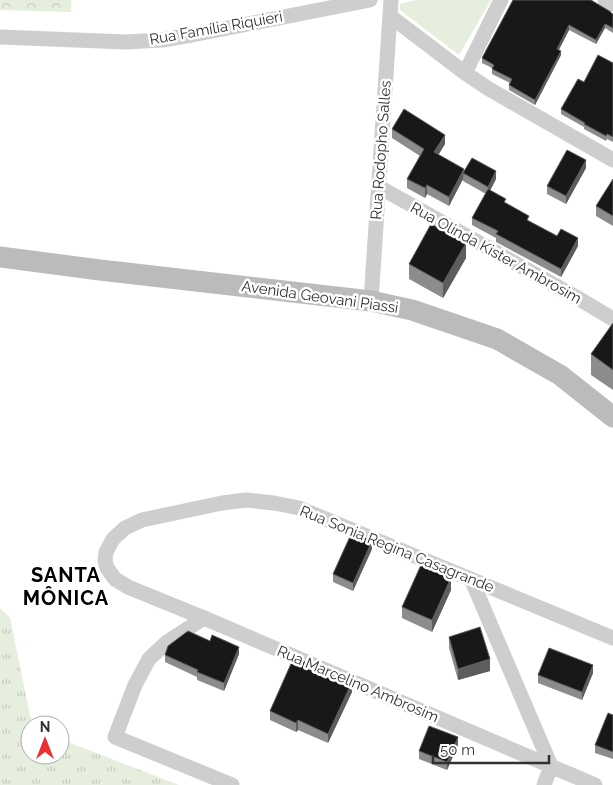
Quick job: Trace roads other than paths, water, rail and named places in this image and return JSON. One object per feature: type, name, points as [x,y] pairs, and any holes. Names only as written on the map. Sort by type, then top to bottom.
[{"type":"main road","name":"Avenida Geovani Piassi","points":[[0,257],[371,300],[412,310],[497,338],[560,376],[613,417]]},
{"type":"street","name":"Rua Família Riquieri","points":[[0,37],[126,42],[162,40],[370,0]]},
{"type":"street","name":"Rua Rodopho Salles","points":[[371,300],[391,0]]},
{"type":"street","points":[[465,73],[501,0]]},
{"type":"street","points":[[606,0],[613,4]]},
{"type":"street","points":[[390,16],[465,73],[613,160]]},
{"type":"street","name":"Rua Olinda Kister Ambrosim","points":[[379,187],[613,319]]},
{"type":"street","name":"Rua Sonia Regina Casagrande","points":[[204,618],[128,587],[115,579],[104,561],[106,552],[113,539],[126,528],[142,520],[180,511],[222,502],[246,500],[274,502],[299,508],[613,638]]},
{"type":"street","points":[[472,580],[551,766],[544,785]]},
{"type":"street","points":[[204,618],[167,642],[149,659],[135,685],[114,737],[232,785]]},
{"type":"street","name":"Rua Marcelino Ambrosim","points":[[204,618],[595,785]]},
{"type":"district","name":"SANTA MÔNICA","points":[[66,586]]}]
